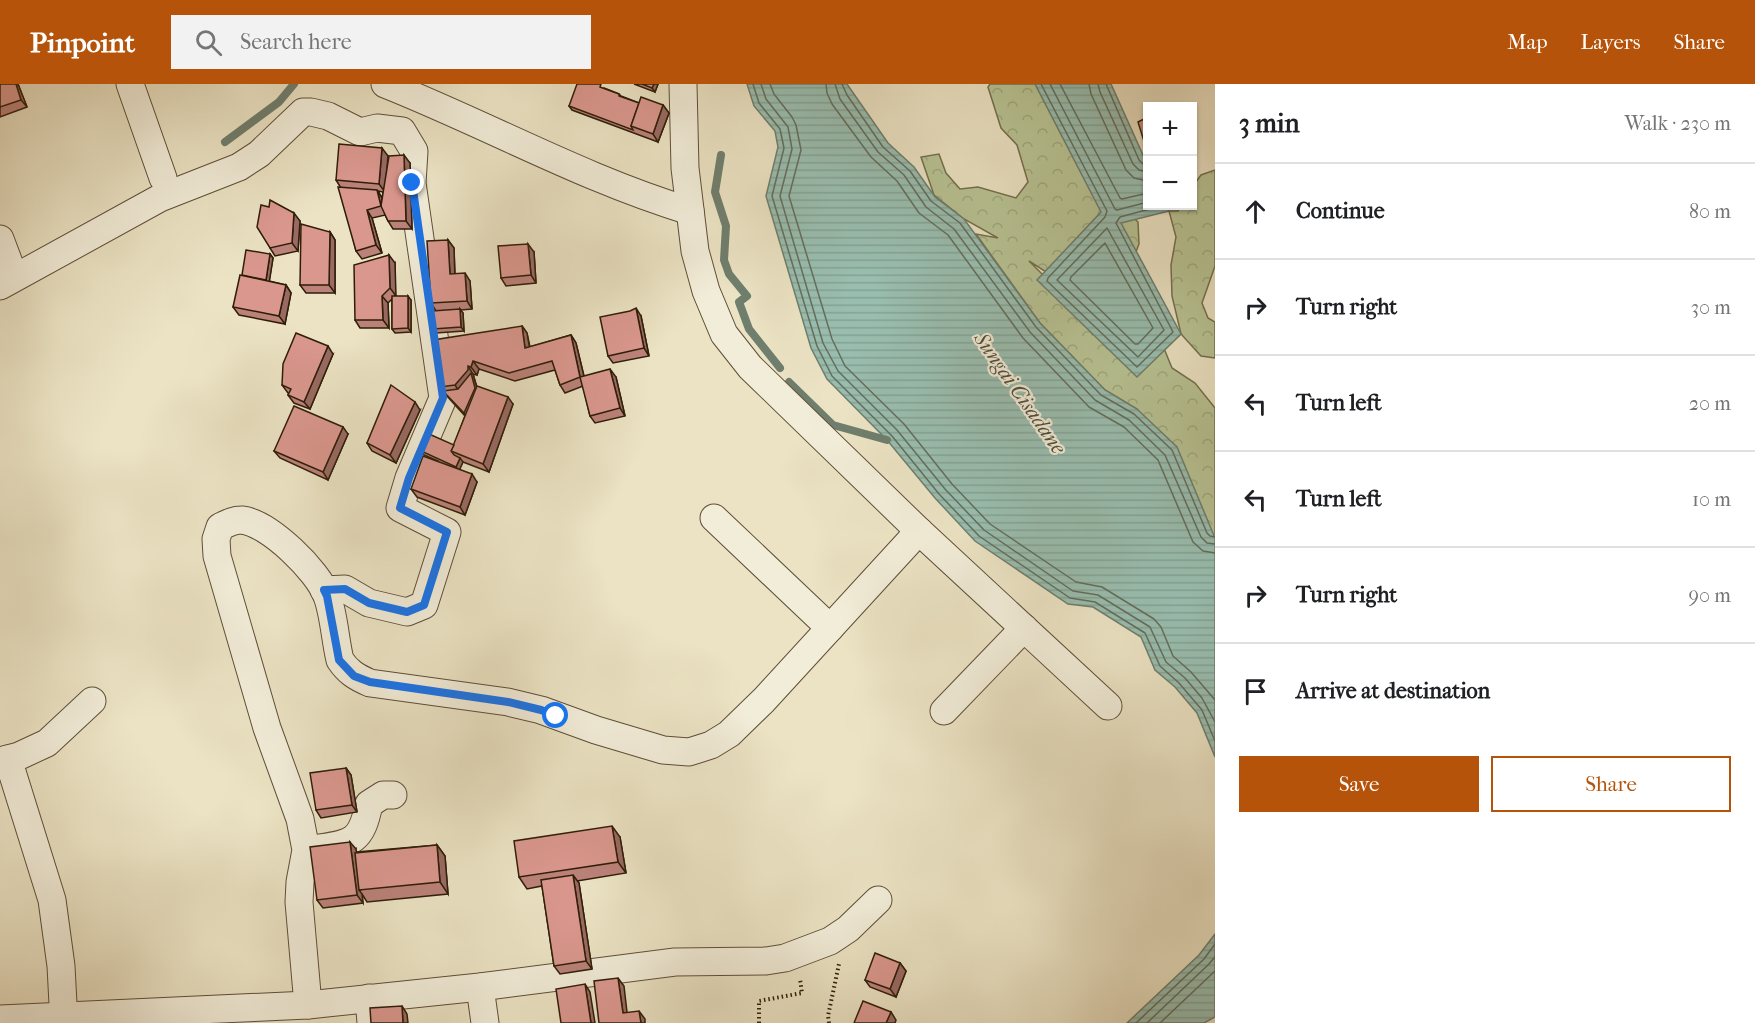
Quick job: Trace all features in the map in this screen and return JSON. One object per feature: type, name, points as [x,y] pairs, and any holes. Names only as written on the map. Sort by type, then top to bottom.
[{"type":"street","points":[[129,84],[163,178]]},
{"type":"street","points":[[385,84],[581,171],[638,194],[690,211]]},
{"type":"street","points":[[682,84],[686,168],[695,251],[706,291],[724,334],[750,367],[919,531],[1108,706]]},
{"type":"street","points":[[3,263],[239,167],[259,154],[303,112],[328,116],[360,132],[377,128],[402,131],[414,151],[412,183],[443,398],[409,478],[400,508],[447,532],[424,605],[407,612],[369,603],[345,589],[324,590]]},
{"type":"street","points":[[714,518],[830,628]]},
{"type":"street","points":[[308,1005],[299,902],[306,850],[300,819],[267,728],[217,556],[216,539],[220,527],[233,520],[245,520],[257,525],[285,543],[314,575],[327,596],[339,660],[354,676],[370,682],[526,706],[663,750],[689,752],[711,745],[729,734],[764,700],[919,531]]},
{"type":"street","points":[[944,711],[1024,628]]},
{"type":"street","points":[[64,1020],[61,966],[52,900],[4,760],[47,743],[92,701]]},
{"type":"street","points":[[306,850],[344,844],[357,837],[365,824],[369,804],[382,795],[393,795]]},
{"type":"street","points":[[0,1019],[64,1020],[308,1005],[370,1010],[480,987],[675,962],[748,962],[785,958],[839,935],[878,900]]},
{"type":"street","points":[[480,987],[485,1023]]},
{"type":"path","points":[[829,1023],[828,1016],[841,954]]},
{"type":"path","points":[[759,1023],[759,1001],[802,993],[798,971]]},
{"type":"green space","points":[[990,84],[1046,84],[1094,179],[1138,222],[1139,244],[1131,265],[1057,279],[1029,261],[1055,287],[1161,341],[1172,368],[1195,383],[1215,408],[1215,538],[1137,409],[1105,390],[1040,323],[976,234],[998,238],[964,219],[934,195],[921,157],[939,154],[946,173],[960,189],[978,187],[1016,198],[1028,182],[1017,145],[1001,128],[988,87]]},
{"type":"green space","points":[[1215,170],[1215,266],[1202,303],[1208,318],[1215,322],[1215,358],[1201,356],[1181,334],[1172,296],[1171,265],[1176,237],[1169,211],[1197,210],[1197,180],[1201,175]]},
{"type":"water","name":"Sungai Cisadane","points":[[747,84],[847,84],[888,143],[914,167],[935,197],[964,219],[1040,323],[1105,390],[1137,409],[1177,447],[1215,538],[1215,757],[1197,713],[1175,687],[1155,670],[1141,637],[1093,607],[1068,604],[975,541],[935,498],[887,440],[827,379],[811,348],[766,196],[778,147],[775,131],[754,106]]},
{"type":"water","points":[[1035,84],[1111,84],[1143,155],[1143,210],[1169,211],[1121,223],[1181,334],[1137,377],[1037,280],[1101,212]]},
{"type":"water","points":[[1215,934],[1215,1017],[1204,1023],[1127,1023],[1199,955]]},
{"type":"building","points":[[0,84],[16,84],[21,100],[0,107]]},
{"type":"building","points":[[577,84],[601,84],[600,87],[639,103],[631,126],[633,130],[569,106]]},
{"type":"building","points":[[642,84],[654,84],[652,88]]},
{"type":"building","points":[[641,97],[663,105],[653,134],[631,126]]},
{"type":"building","points":[[1143,120],[1143,138],[1138,122]]},
{"type":"building","points":[[339,144],[382,148],[379,184],[336,180]]},
{"type":"building","points":[[404,155],[406,221],[388,221],[381,206],[389,156]]},
{"type":"building","points":[[338,187],[377,190],[381,206],[367,210],[376,245],[356,251]]},
{"type":"building","points":[[270,200],[294,213],[292,243],[270,248],[257,227],[261,205],[269,207]]},
{"type":"building","points":[[301,224],[330,232],[329,285],[300,285]]},
{"type":"building","points":[[448,240],[450,274],[465,273],[467,301],[431,303],[427,241]]},
{"type":"building","points":[[528,244],[531,275],[501,278],[498,246]]},
{"type":"building","points":[[246,250],[270,254],[266,280],[242,275]]},
{"type":"building","points":[[389,255],[390,288],[382,296],[383,320],[355,320],[354,265]]},
{"type":"building","points":[[240,275],[286,285],[279,316],[233,307]]},
{"type":"building","points":[[392,296],[408,296],[408,328],[392,329]]},
{"type":"building","points":[[636,308],[644,348],[608,356],[600,317]]},
{"type":"building","points":[[460,309],[461,327],[433,329],[432,311]]},
{"type":"building","points":[[522,326],[525,348],[571,335],[580,377],[560,385],[552,361],[509,373],[473,361],[471,367],[468,366],[468,370],[455,385],[440,387],[433,340]]},
{"type":"building","points":[[296,333],[328,346],[304,402],[288,395],[291,389],[282,385],[283,364]]},
{"type":"building","points":[[610,369],[620,408],[590,416],[580,377]]},
{"type":"building","points":[[471,373],[475,388],[464,413],[443,391],[458,389]]},
{"type":"building","points":[[391,385],[415,402],[390,455],[367,443]]},
{"type":"building","points":[[477,386],[508,397],[483,464],[451,451]]},
{"type":"building","points":[[294,406],[343,427],[323,472],[274,451]]},
{"type":"building","points":[[429,434],[454,445],[451,451],[460,458],[456,467],[421,451]]},
{"type":"building","points":[[423,456],[472,474],[460,507],[411,489]]},
{"type":"building","points":[[346,768],[352,805],[316,810],[310,773]]},
{"type":"building","points":[[612,826],[618,862],[519,877],[514,841]]},
{"type":"building","points":[[350,842],[357,895],[317,900],[310,847]]},
{"type":"building","points":[[437,845],[440,882],[359,890],[355,853]]},
{"type":"building","points":[[573,875],[586,961],[554,966],[541,880]]},
{"type":"building","points":[[875,953],[900,963],[890,989],[865,980]]},
{"type":"building","points":[[618,978],[623,1013],[639,1011],[641,1023],[599,1023],[594,981]]},
{"type":"building","points":[[585,984],[591,1023],[561,1023],[556,989]]},
{"type":"building","points":[[863,1001],[891,1012],[886,1023],[854,1023]]},
{"type":"building","points":[[402,1006],[403,1023],[371,1023],[370,1008]]},
{"type":"waterway","points":[[225,142],[279,102],[294,84]]},
{"type":"waterway","points":[[721,155],[715,192],[726,226],[724,260],[729,274],[747,296],[739,302],[749,329],[780,368]]},
{"type":"waterway","points":[[789,382],[833,425],[887,440]]},
{"type":"route","points":[[412,183],[443,398],[409,478],[400,508],[447,532],[424,605],[407,612],[369,603],[345,589],[324,590],[339,660],[354,676],[370,682],[508,702],[556,716]]}]
